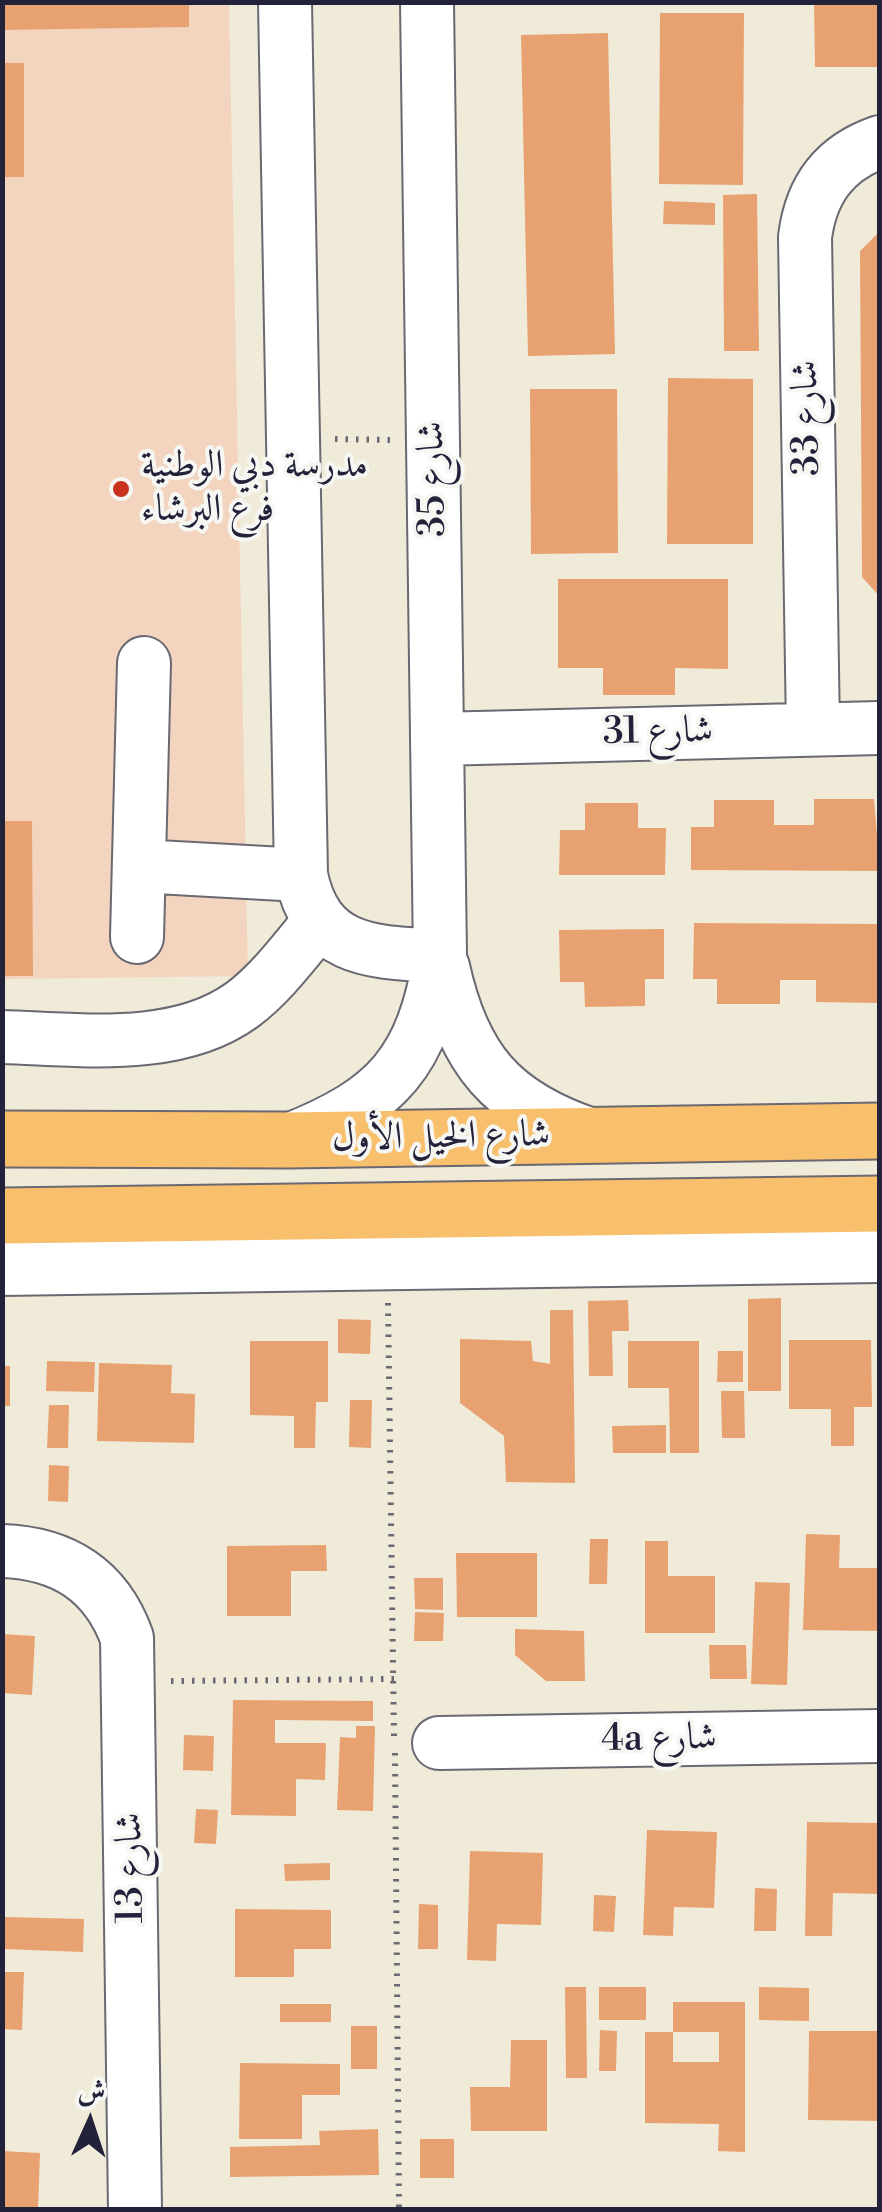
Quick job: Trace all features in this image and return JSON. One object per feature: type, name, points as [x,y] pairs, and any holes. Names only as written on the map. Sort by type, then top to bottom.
[{"type":"main road","name":"شارع الخيل الأول","points":[[2,1139],[290,1140],[880,1131]]},
{"type":"main road","name":"شارع الخيل الأول","points":[[2,1216],[880,1204]]},
{"type":"street","points":[[2,1037],[122,1040],[193,1028],[226,1014],[254,995],[311,898],[293,439],[285,2]]},
{"type":"street","name":"شارع 35","points":[[290,1140],[340,1120],[392,1078],[427,1021],[440,956],[427,2]]},
{"type":"street","name":"شارع 33","points":[[813,729],[804,237],[808,210],[820,186],[837,165],[880,142]]},
{"type":"street","points":[[137,936],[144,663]]},
{"type":"street","name":"شارع 31","points":[[437,738],[880,728]]},
{"type":"street","points":[[139,866],[311,898],[362,949],[440,956]]},
{"type":"street","name":"شارع 35","points":[[440,956],[459,1028],[488,1073],[535,1111],[592,1135]]},
{"type":"street","points":[[2,1270],[880,1256]]},
{"type":"street","name":"شارع 13","points":[[2,1551],[56,1559],[76,1568],[108,1598],[127,1638],[135,2210]]},
{"type":"street","name":"4a شارع","points":[[439,1743],[880,1736]]},
{"type":"path","points":[[293,439],[433,440]]},
{"type":"path","points":[[130,1682],[394,1679]]},
{"type":"shaded area","name":"مدرسة دبي الوطنية فرع البرشاء","points":[[2,3],[229,3],[248,976],[3,979]]},
{"type":"building","points":[[2,2],[189,2],[189,27],[2,30]]},
{"type":"building","points":[[814,2],[880,2],[880,67],[815,67]]},
{"type":"building","points":[[660,13],[744,13],[743,185],[659,184]]},
{"type":"building","points":[[608,33],[615,354],[528,356],[521,35]]},
{"type":"building","points":[[2,63],[24,63],[24,177],[2,177]]},
{"type":"building","points":[[757,194],[759,351],[724,351],[723,195]]},
{"type":"building","points":[[664,201],[715,203],[715,225],[663,224]]},
{"type":"building","points":[[880,231],[880,597],[862,577],[860,251]]},
{"type":"building","points":[[668,378],[753,379],[753,544],[667,544]]},
{"type":"building","points":[[530,389],[617,389],[618,553],[531,554]]},
{"type":"building","points":[[558,579],[728,579],[728,669],[675,668],[675,695],[603,695],[603,668],[558,668]]},
{"type":"building","points":[[814,799],[874,799],[880,871],[691,870],[691,827],[714,827],[714,800],[774,800],[774,825],[814,825]]},
{"type":"building","points":[[585,803],[638,803],[638,828],[666,828],[665,875],[559,875],[560,830],[585,830]]},
{"type":"building","points":[[2,821],[32,821],[33,976],[2,976]]},
{"type":"building","points":[[694,923],[880,924],[878,1003],[816,1002],[816,980],[780,980],[780,1004],[717,1004],[717,979],[693,979]]},
{"type":"building","points":[[664,929],[664,979],[645,979],[645,1006],[585,1007],[584,982],[560,982],[559,930]]},
{"type":"building","points":[[781,1298],[781,1391],[748,1391],[748,1299]]},
{"type":"building","points":[[628,1300],[629,1331],[612,1331],[613,1376],[589,1376],[588,1301]]},
{"type":"building","points":[[550,1310],[573,1310],[575,1483],[506,1482],[504,1436],[460,1403],[460,1339],[531,1341],[533,1361],[550,1364]]},
{"type":"building","points":[[338,1319],[371,1320],[370,1354],[338,1353]]},
{"type":"building","points":[[789,1340],[871,1340],[872,1407],[854,1407],[854,1446],[831,1446],[831,1409],[789,1409]]},
{"type":"building","points":[[250,1341],[328,1341],[328,1402],[316,1402],[315,1448],[294,1448],[294,1416],[250,1415]]},
{"type":"building","points":[[628,1341],[699,1341],[699,1453],[670,1453],[669,1388],[628,1388]]},
{"type":"building","points":[[718,1351],[743,1351],[743,1382],[717,1382]]},
{"type":"building","points":[[47,1361],[95,1362],[94,1392],[46,1391]]},
{"type":"building","points":[[99,1363],[172,1365],[171,1393],[195,1394],[194,1443],[97,1441]]},
{"type":"building","points":[[2,1366],[10,1366],[10,1406],[2,1406]]},
{"type":"building","points":[[721,1391],[744,1391],[745,1438],[722,1438]]},
{"type":"building","points":[[350,1400],[372,1400],[371,1448],[349,1447]]},
{"type":"building","points":[[49,1405],[69,1405],[68,1448],[47,1448]]},
{"type":"building","points":[[666,1425],[666,1453],[613,1453],[612,1426]]},
{"type":"building","points":[[49,1465],[69,1466],[68,1502],[48,1501]]},
{"type":"building","points":[[806,1534],[840,1535],[839,1568],[880,1568],[880,1631],[803,1630]]},
{"type":"building","points":[[590,1539],[608,1539],[607,1584],[589,1584]]},
{"type":"building","points":[[645,1541],[668,1541],[668,1576],[715,1576],[715,1633],[645,1633]]},
{"type":"building","points":[[326,1545],[327,1571],[291,1571],[291,1616],[227,1616],[227,1546]]},
{"type":"building","points":[[456,1553],[537,1553],[537,1617],[457,1617]]},
{"type":"building","points":[[414,1578],[443,1578],[443,1610],[415,1609]]},
{"type":"building","points":[[755,1582],[790,1583],[787,1685],[751,1684]]},
{"type":"building","points":[[415,1612],[444,1613],[443,1641],[414,1641]]},
{"type":"building","points":[[515,1629],[584,1631],[585,1681],[546,1681],[515,1655]]},
{"type":"building","points":[[2,1634],[35,1636],[32,1695],[2,1693]]},
{"type":"building","points":[[709,1645],[746,1645],[747,1679],[710,1679]]},
{"type":"building","points":[[233,1700],[373,1701],[373,1721],[275,1720],[275,1743],[326,1743],[325,1780],[296,1779],[296,1816],[231,1815]]},
{"type":"building","points":[[356,1726],[375,1726],[373,1811],[337,1810],[340,1737],[356,1738]]},
{"type":"building","points":[[184,1735],[214,1736],[213,1771],[183,1770]]},
{"type":"building","points":[[196,1809],[218,1810],[216,1844],[194,1843]]},
{"type":"building","points":[[807,1822],[880,1823],[880,1894],[833,1893],[832,1936],[805,1936]]},
{"type":"building","points":[[647,1830],[717,1832],[714,1908],[674,1907],[673,1936],[643,1935]]},
{"type":"building","points":[[470,1851],[543,1853],[541,1925],[497,1924],[496,1961],[467,1960]]},
{"type":"building","points":[[330,1863],[330,1880],[285,1881],[284,1864]]},
{"type":"building","points":[[755,1888],[777,1889],[776,1931],[754,1931]]},
{"type":"building","points":[[594,1895],[616,1896],[614,1932],[593,1931]]},
{"type":"building","points":[[419,1904],[438,1905],[438,1949],[418,1949]]},
{"type":"building","points":[[235,1909],[331,1910],[331,1949],[294,1949],[294,1977],[235,1977]]},
{"type":"building","points":[[4,1917],[84,1919],[83,1952],[3,1949]]},
{"type":"building","points":[[2,1972],[24,1972],[22,2030],[2,2029]]},
{"type":"building","points":[[565,1987],[586,1987],[587,2078],[566,2078]]},
{"type":"building","points":[[599,1987],[646,1987],[646,2020],[599,2020]]},
{"type":"building","points":[[759,1987],[809,1988],[809,2021],[759,2020]]},
{"type":"building","points":[[673,2002],[745,2002],[745,2152],[718,2151],[719,2124],[645,2123],[645,2032],[673,2032]],"holes":[[[673,2032],[719,2032],[719,2062],[673,2062]]]},
{"type":"building","points":[[280,2004],[331,2004],[331,2022],[280,2022]]},
{"type":"building","points":[[351,2026],[377,2026],[377,2069],[351,2069]]},
{"type":"building","points":[[600,2030],[617,2031],[616,2071],[599,2071]]},
{"type":"building","points":[[809,2031],[880,2031],[880,2121],[808,2120]]},
{"type":"building","points":[[511,2040],[547,2040],[547,2131],[471,2131],[470,2087],[510,2087]]},
{"type":"building","points":[[240,2063],[340,2064],[340,2095],[302,2095],[302,2139],[239,2139]]},
{"type":"building","points":[[378,2129],[379,2175],[230,2177],[230,2147],[320,2145],[319,2131]]},
{"type":"building","points":[[420,2139],[454,2139],[454,2178],[420,2178]]},
{"type":"building","points":[[2,2151],[40,2153],[38,2210],[2,2210]]},
{"type":"place","name":"مدرسة دبي الوطنية فرع البرشاء","points":[[121,489]]}]
